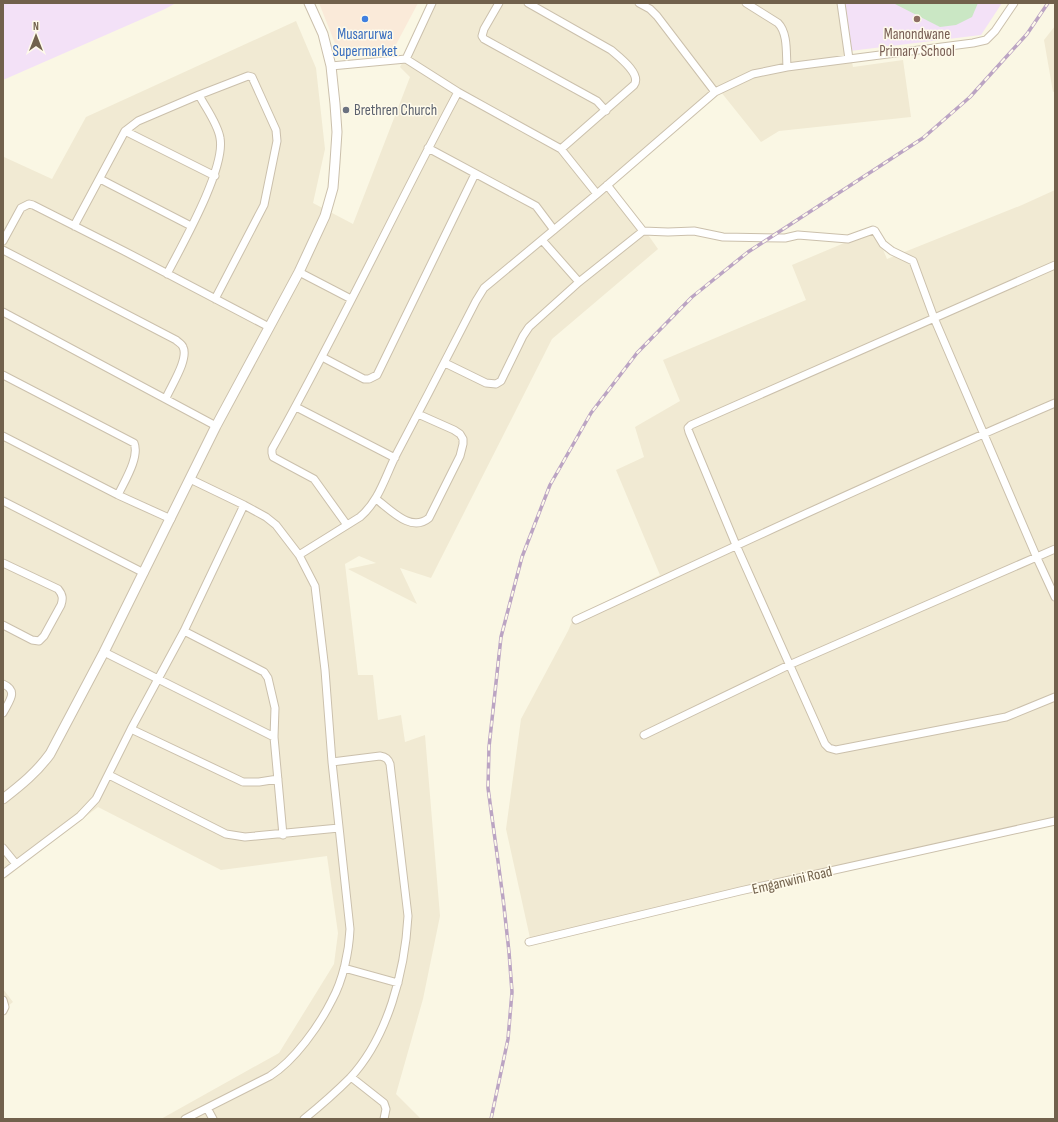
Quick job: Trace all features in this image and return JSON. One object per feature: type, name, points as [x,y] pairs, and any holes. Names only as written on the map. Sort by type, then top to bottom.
[{"type":"street","points":[[3,799],[28,780],[44,763],[50,754],[144,573],[216,426],[299,272],[325,216],[332,188],[337,132],[331,66],[323,34],[309,3]]},
{"type":"street","points":[[406,59],[432,3]]},
{"type":"street","points":[[500,3],[484,29],[482,36],[484,40],[597,101],[606,111]]},
{"type":"street","points":[[528,3],[611,50],[632,70],[636,78],[636,82],[606,111],[561,149]]},
{"type":"street","points":[[639,3],[650,9],[657,16],[715,92]]},
{"type":"street","points":[[746,3],[782,27],[785,35],[787,67]]},
{"type":"street","points":[[841,3],[849,59]]},
{"type":"street","points":[[299,555],[347,526],[369,510],[484,288],[597,194],[715,92],[753,74],[787,67],[973,43],[986,40],[995,31],[1014,3]]},
{"type":"street","points":[[331,66],[406,59],[458,92],[561,149],[597,194]]},
{"type":"street","points":[[74,226],[125,131],[138,121],[199,94],[248,76],[252,77],[276,130],[278,138],[264,205],[215,299]]},
{"type":"street","points":[[347,526],[314,479],[272,455],[272,449],[296,407],[458,92]]},
{"type":"street","points":[[167,274],[192,226],[215,176],[220,154],[220,138],[218,132],[199,94]]},
{"type":"street","points":[[125,131],[215,176]]},
{"type":"street","points":[[428,148],[536,206],[554,230]]},
{"type":"street","points":[[322,357],[364,379],[370,379],[377,375],[476,174]]},
{"type":"street","points":[[100,179],[192,226]]},
{"type":"street","points":[[607,185],[643,231]]},
{"type":"street","points":[[3,241],[21,208],[29,204],[33,205],[269,327]]},
{"type":"street","points":[[445,363],[486,383],[496,384],[501,381],[529,327],[579,282],[643,231],[698,232],[723,237],[780,239],[798,235],[848,239],[875,231],[883,244],[892,251],[913,261],[934,318],[1055,597]]},
{"type":"street","points":[[542,240],[579,282]]},
{"type":"street","points":[[3,250],[176,340],[183,347],[184,354],[181,367],[166,398]]},
{"type":"street","points":[[1055,265],[691,425],[688,428],[736,545],[825,744],[829,748],[836,750],[1006,717],[1055,697]]},
{"type":"street","points":[[299,272],[351,299]]},
{"type":"street","points":[[3,312],[216,426]]},
{"type":"street","points":[[3,375],[134,443],[136,448],[136,456],[118,495]]},
{"type":"street","points":[[576,620],[736,545],[984,434],[1055,404]]},
{"type":"street","points":[[296,407],[395,458]]},
{"type":"street","points":[[376,499],[409,523],[417,524],[424,522],[429,518],[460,456],[464,444],[460,434],[418,414]]},
{"type":"street","points":[[3,436],[118,495],[170,519]]},
{"type":"street","points":[[185,1119],[270,1076],[279,1070],[297,1053],[333,1000],[344,968],[350,942],[350,929],[332,762],[325,670],[315,586],[299,555],[276,525],[266,517],[244,505],[190,479]]},
{"type":"street","points":[[3,501],[144,573]]},
{"type":"street","points":[[3,874],[80,816],[96,799],[184,631],[244,505]]},
{"type":"street","points":[[644,735],[789,665],[1055,549]]},
{"type":"street","points":[[3,562],[58,589],[62,596],[62,600],[61,605],[44,636],[39,641],[32,640],[3,625]]},
{"type":"street","points":[[184,631],[264,672],[268,678],[275,708],[274,737],[283,835]]},
{"type":"street","points":[[104,652],[274,737]]},
{"type":"street","points":[[3,684],[12,691],[11,699],[3,713]]},
{"type":"street","points":[[132,729],[243,782],[258,782],[278,779]]},
{"type":"street","points":[[304,1119],[351,1077],[371,1050],[382,1031],[398,983],[406,940],[408,916],[390,764],[385,757],[380,756],[332,762]]},
{"type":"street","points":[[109,775],[226,834],[245,837],[283,835],[339,828]]},
{"type":"street","name":"Emganwini Road","points":[[529,942],[732,893],[1055,821]]},
{"type":"street","points":[[3,848],[16,864]]},
{"type":"street","points":[[344,968],[398,983]]},
{"type":"street","points":[[3,1000],[5,1007],[3,1011]]},
{"type":"street","points":[[351,1077],[384,1103],[386,1109],[384,1119]]},
{"type":"street","points":[[207,1108],[213,1119]]},
{"type":"shaded area","points":[[3,3],[176,3],[3,80]]},
{"type":"shaded area","points":[[319,3],[418,3],[391,54],[340,56]]},
{"type":"shaded area","points":[[434,3],[840,3],[853,67],[903,60],[911,117],[779,131],[761,142],[721,92],[613,185],[658,249],[552,339],[431,578],[400,568],[417,604],[348,569],[376,563],[359,556],[345,564],[358,675],[373,675],[378,720],[401,715],[405,742],[425,735],[440,916],[423,999],[396,1094],[421,1119],[161,1119],[279,1053],[334,964],[338,933],[327,856],[221,870],[98,807],[3,880],[3,160],[4,157],[52,179],[86,117],[296,21],[316,68],[325,149],[313,203],[353,224],[410,77],[400,67]]},
{"type":"shaded area","name":"Manondwane Primary School","points":[[840,3],[1002,3],[981,35],[850,51]]},
{"type":"shaded area","points":[[1055,26],[1055,91],[1053,92],[1044,40]]},
{"type":"shaded area","points":[[1055,190],[1055,819],[530,938],[506,829],[521,719],[574,617],[660,575],[616,470],[644,457],[635,427],[680,401],[663,360],[806,300],[792,265],[875,230],[887,259],[1022,205]]},
{"type":"shaded area","points":[[3,989],[13,1002],[3,1010]]},
{"type":"green space","points":[[893,3],[978,3],[972,17],[956,25],[940,27]]},
{"type":"railway","points":[[491,1119],[508,1039],[512,992],[503,898],[488,788],[489,747],[501,637],[522,557],[550,485],[591,413],[637,353],[692,297],[748,252],[923,138],[970,97],[1027,34],[1048,3]]},
{"type":"place","name":"Musarurwa Supermarket","points":[[365,19]]},
{"type":"place","name":"Manondwane Primary School","points":[[917,19]]},
{"type":"place","name":"Brethren Church","points":[[346,110]]}]
